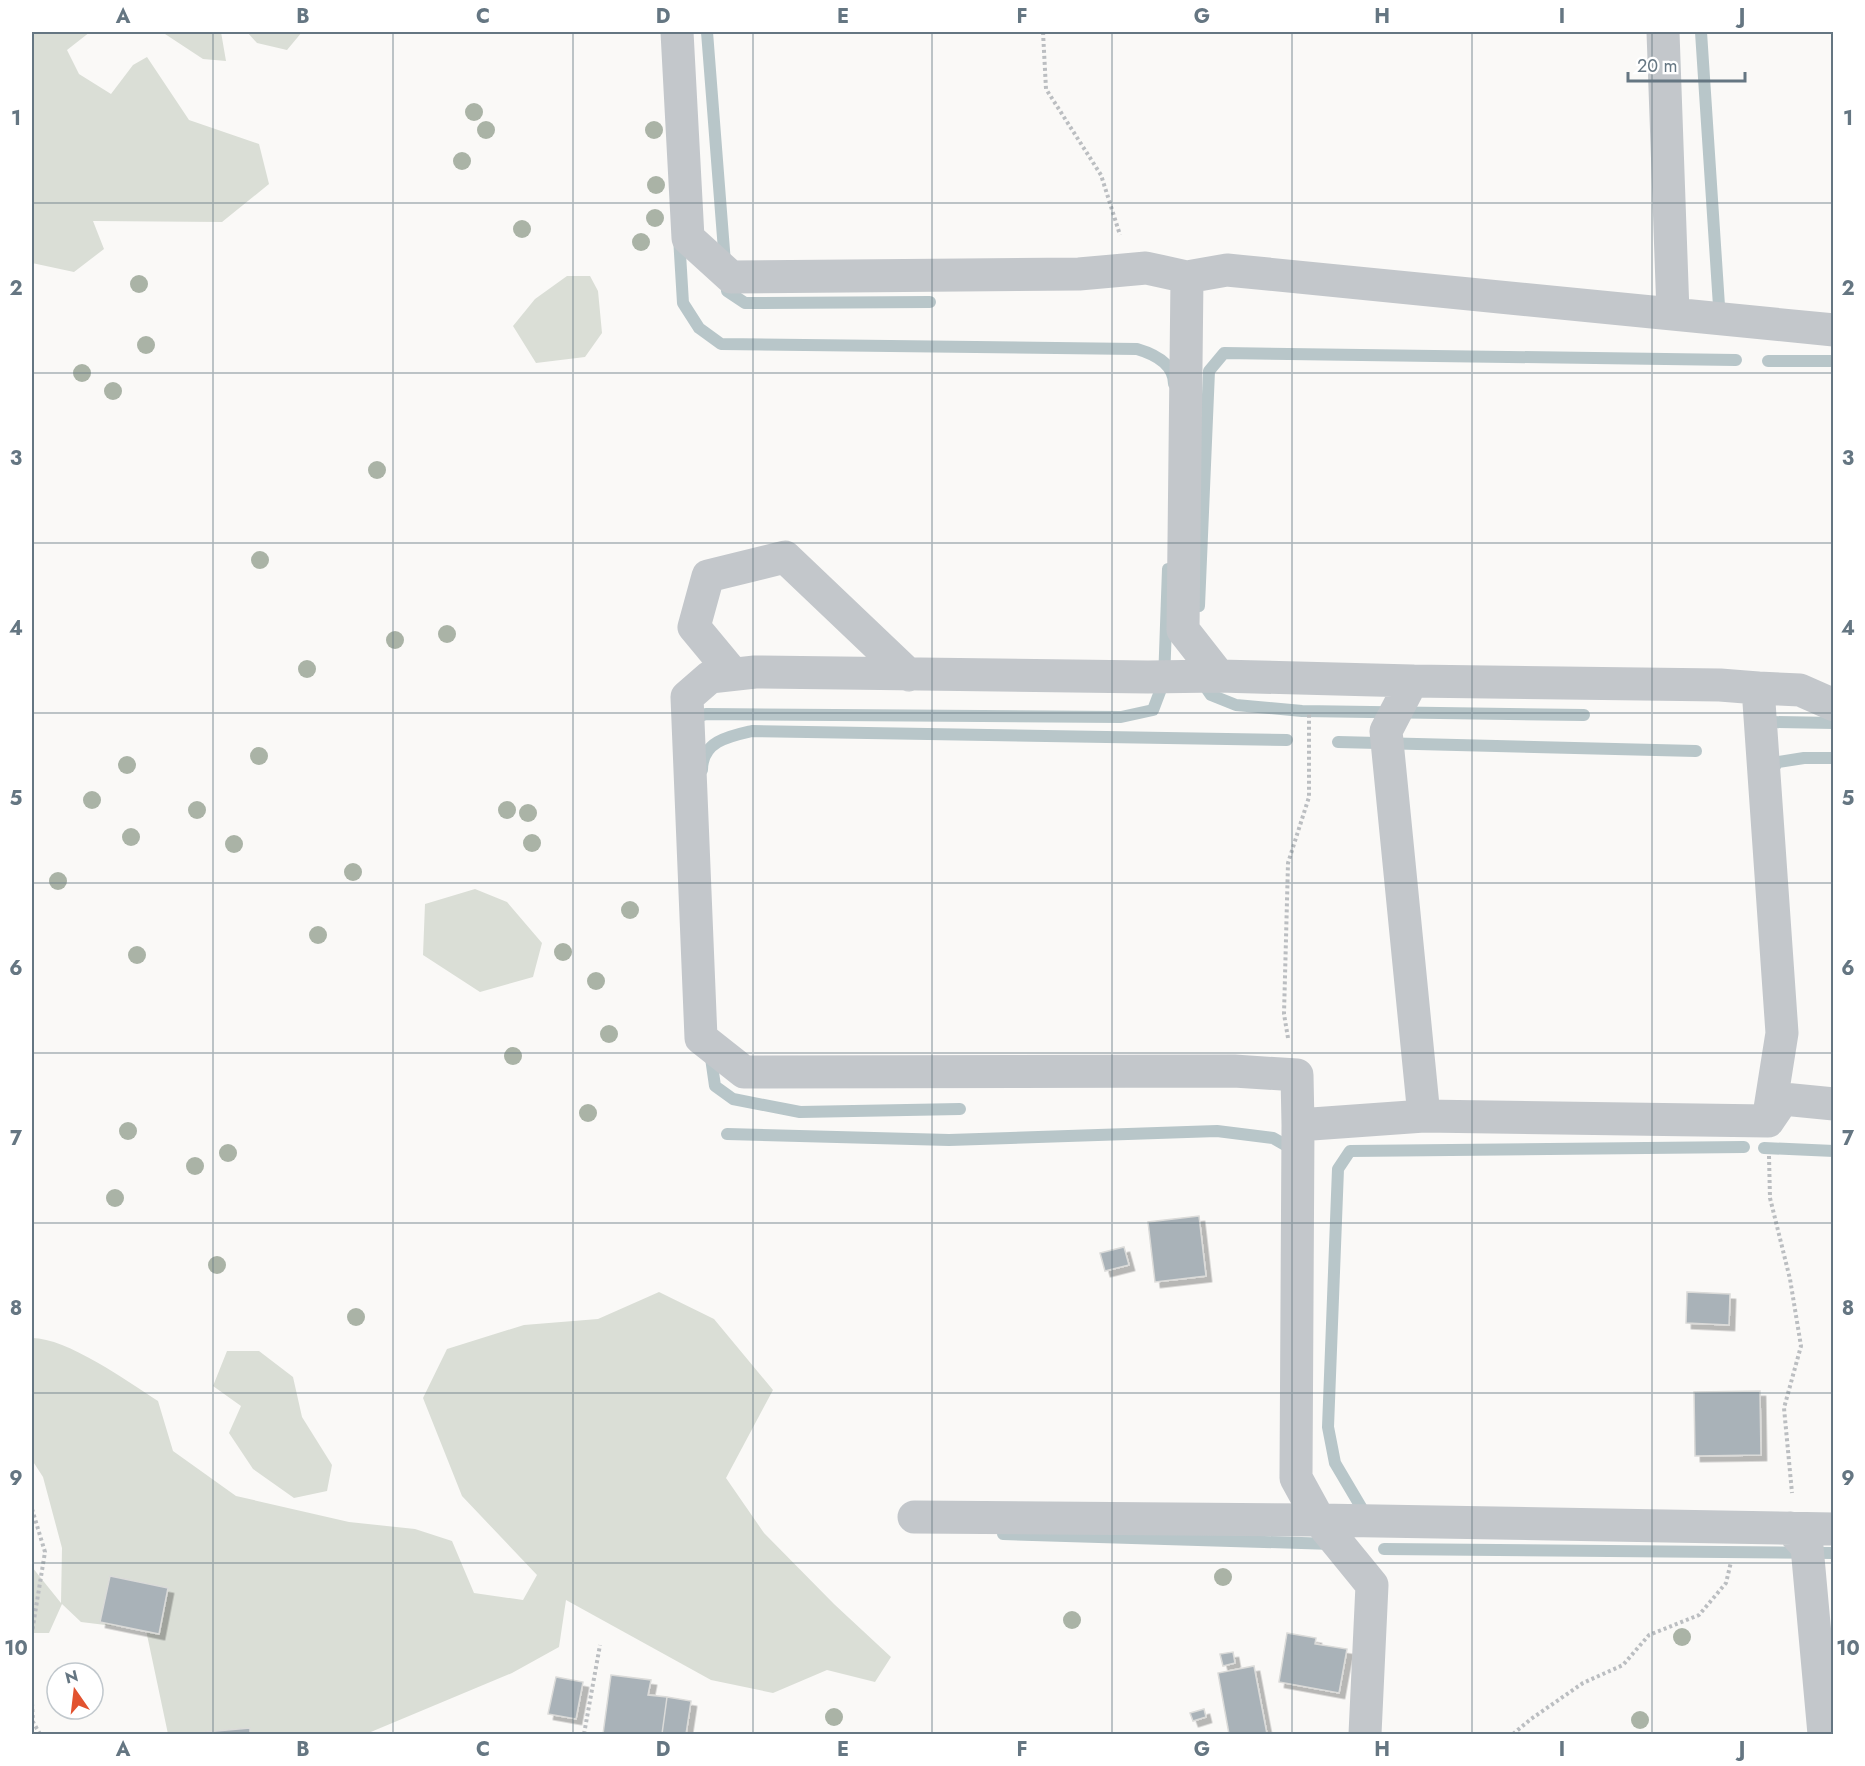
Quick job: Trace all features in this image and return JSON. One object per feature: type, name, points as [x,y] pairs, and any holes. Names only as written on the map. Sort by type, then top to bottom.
[{"type":"street","points":[[678,32],[688,238],[731,277],[1079,274],[1146,268],[1188,278],[1227,270],[1833,330]]},
{"type":"street","points":[[1663,32],[1673,313]]},
{"type":"street","points":[[1148,677],[1183,630],[1188,278]]},
{"type":"street","points":[[732,674],[694,627],[708,576],[785,557],[909,675]]},
{"type":"street","points":[[1183,630],[1219,676]]},
{"type":"street","points":[[1365,1734],[1372,1585],[1318,1520],[1296,1478],[1298,1125],[1296,1075],[1234,1071],[744,1072],[701,1038],[687,697],[710,677],[755,672],[1219,676],[1720,685],[1800,690],[1833,705]]},
{"type":"street","points":[[1412,681],[1386,731],[1424,1116]]},
{"type":"street","points":[[1758,688],[1782,1033],[1768,1121]]},
{"type":"street","points":[[1768,1121],[1783,1100],[1833,1104]]},
{"type":"street","points":[[1298,1125],[1424,1116],[1768,1121]]},
{"type":"street","points":[[914,1517],[1318,1520],[1833,1529]]},
{"type":"street","points":[[1790,1528],[1807,1547],[1824,1734]]},
{"type":"path","points":[[1043,32],[1046,89],[1101,175],[1117,231],[1146,268]]},
{"type":"path","points":[[1296,1075],[1284,1014],[1288,863],[1309,797],[1309,679]]},
{"type":"path","points":[[1758,1527],[1793,1501],[1784,1408],[1802,1346],[1790,1279],[1770,1198],[1768,1121]]},
{"type":"path","points":[[32,1509],[45,1552],[32,1632]]},
{"type":"path","points":[[1514,1734],[1531,1719],[1583,1683],[1623,1665],[1649,1635],[1699,1615],[1726,1583],[1732,1559]]},
{"type":"path","points":[[584,1734],[600,1645]]},
{"type":"path","points":[[32,1702],[33,1722],[40,1734]]},
{"type":"shaded area","points":[[32,32],[90,32],[67,50],[79,74],[111,94],[133,65],[147,57],[189,120],[259,144],[269,184],[222,222],[93,221],[104,249],[74,272],[32,263]]},
{"type":"shaded area","points":[[162,32],[221,32],[226,61],[203,59]]},
{"type":"shaded area","points":[[247,32],[302,32],[287,50],[257,43]]},
{"type":"shaded area","points":[[567,276],[590,276],[598,291],[602,333],[585,357],[536,363],[513,326],[535,299]]},
{"type":"shaded area","points":[[475,889],[507,902],[542,943],[533,977],[480,992],[423,955],[425,904]]},
{"type":"shaded area","points":[[659,1292],[714,1319],[773,1390],[726,1478],[764,1533],[834,1604],[891,1657],[875,1682],[827,1670],[773,1693],[711,1680],[566,1600],[559,1647],[512,1673],[366,1734],[168,1734],[146,1630],[81,1622],[62,1604],[49,1633],[32,1633],[32,1567],[61,1603],[62,1548],[43,1477],[32,1460],[32,1338],[62,1345],[97,1362],[158,1401],[173,1451],[236,1496],[349,1522],[415,1529],[452,1541],[474,1593],[523,1600],[537,1575],[462,1496],[423,1398],[447,1349],[524,1325],[598,1319]]},
{"type":"shaded area","points":[[227,1351],[259,1351],[293,1377],[302,1417],[332,1465],[327,1491],[294,1498],[253,1469],[229,1433],[241,1406],[213,1386]]},
{"type":"building","points":[[1199,1216],[1206,1276],[1155,1282],[1148,1222]]},
{"type":"building","points":[[1124,1247],[1129,1265],[1105,1271],[1100,1253]]},
{"type":"building","points":[[1687,1292],[1730,1294],[1729,1325],[1686,1323]]},
{"type":"building","points":[[1760,1391],[1761,1455],[1695,1456],[1694,1392]]},
{"type":"building","points":[[110,1576],[168,1588],[159,1634],[100,1622]]},
{"type":"building","points":[[1287,1633],[1316,1638],[1315,1644],[1347,1649],[1339,1693],[1279,1682]]},
{"type":"building","points":[[1233,1652],[1235,1663],[1223,1666],[1220,1654]]},
{"type":"building","points":[[1254,1666],[1267,1734],[1229,1734],[1218,1673]]},
{"type":"building","points":[[611,1675],[651,1680],[648,1695],[667,1697],[662,1734],[603,1734]]},
{"type":"building","points":[[556,1677],[583,1682],[576,1719],[548,1714]]},
{"type":"building","points":[[667,1697],[691,1701],[686,1734],[662,1734]]},
{"type":"building","points":[[1204,1709],[1206,1717],[1193,1721],[1190,1713]]},
{"type":"building","points":[[250,1728],[250,1734],[205,1734],[205,1732]]},
{"type":"waterway","points":[[707,32],[725,263]]},
{"type":"waterway","points":[[1701,32],[1719,306],[1727,313]]},
{"type":"waterway","points":[[679,237],[683,303],[699,328],[721,344],[1137,349],[1162,360],[1171,370],[1174,384]]},
{"type":"waterway","points":[[726,280],[727,291],[745,303],[930,302]]},
{"type":"waterway","points":[[1199,606],[1209,371],[1224,353],[1736,360]]},
{"type":"waterway","points":[[1768,361],[1834,361]]},
{"type":"waterway","points":[[690,719],[706,714],[1121,717],[1153,710],[1164,681],[1168,569]]},
{"type":"waterway","points":[[1200,679],[1211,695],[1236,705],[1302,711],[1584,715]]},
{"type":"waterway","points":[[1772,722],[1834,723]]},
{"type":"waterway","points":[[702,770],[703,760],[712,746],[727,738],[752,731],[1287,740]]},
{"type":"waterway","points":[[1338,742],[1696,751]]},
{"type":"waterway","points":[[1769,774],[1778,762],[1804,758],[1834,758]]},
{"type":"waterway","points":[[710,1051],[715,1086],[733,1099],[800,1112],[960,1109]]},
{"type":"waterway","points":[[727,1134],[949,1140],[1217,1131],[1273,1138],[1294,1150]]},
{"type":"waterway","points":[[1361,1507],[1335,1463],[1328,1427],[1338,1169],[1350,1151],[1744,1147]]},
{"type":"waterway","points":[[1764,1148],[1834,1151]]},
{"type":"waterway","points":[[1003,1534],[1333,1544]]},
{"type":"waterway","points":[[1384,1549],[1834,1553]]}]
